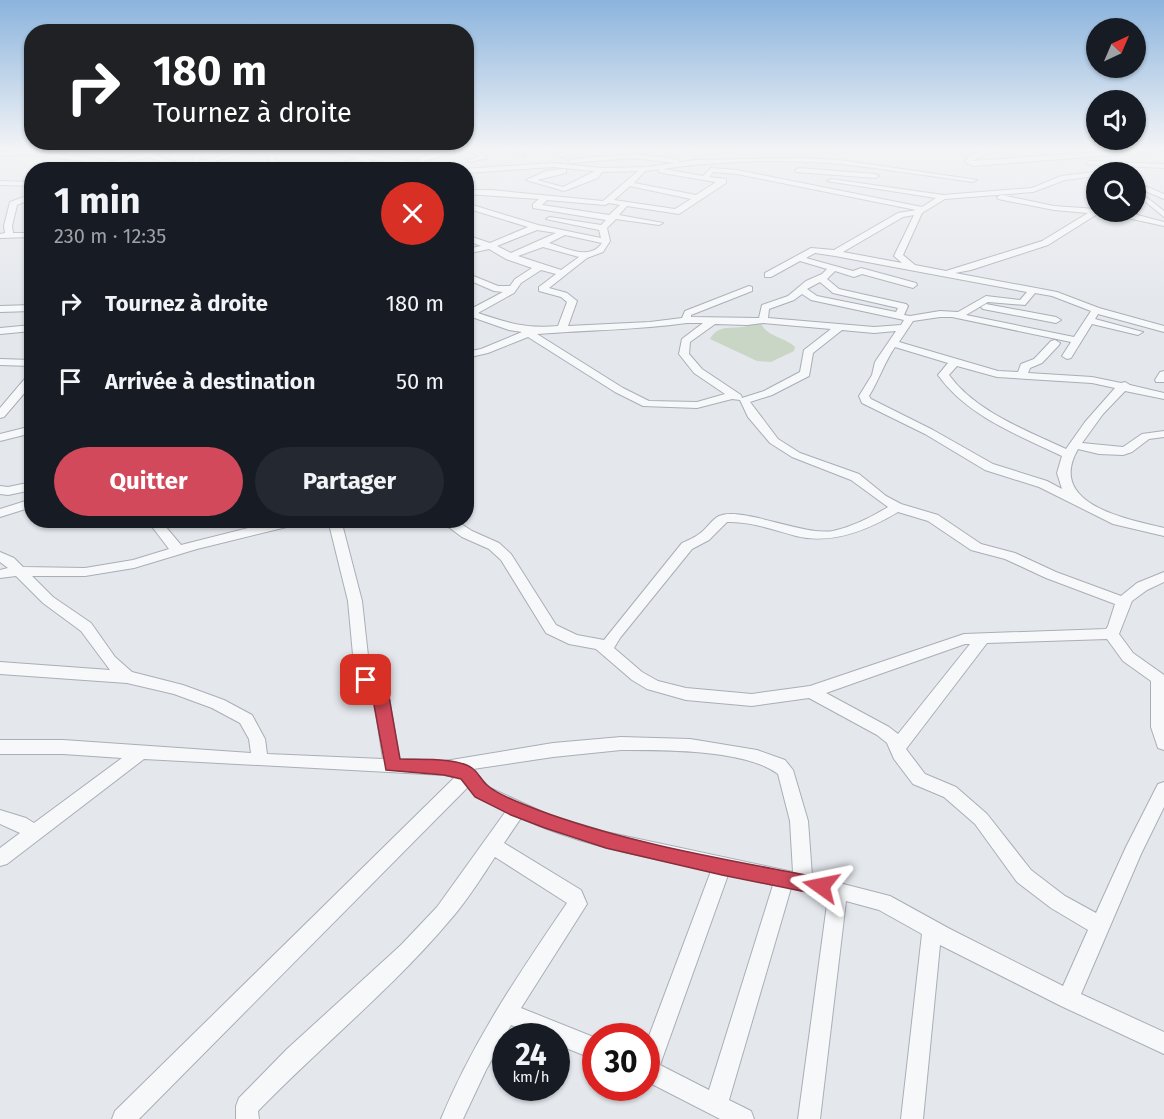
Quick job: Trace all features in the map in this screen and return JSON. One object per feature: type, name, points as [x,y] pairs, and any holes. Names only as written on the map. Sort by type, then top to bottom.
[{"type":"street","points":[[0,207],[13,201]]},
{"type":"street","points":[[14,201],[5,236],[24,235]]},
{"type":"street","points":[[542,201],[536,206],[659,223]]},
{"type":"street","points":[[586,201],[606,201]]},
{"type":"street","points":[[610,201],[676,212],[693,201]]},
{"type":"street","points":[[886,201],[921,210]]},
{"type":"street","points":[[835,253],[901,216],[921,210],[936,201]]},
{"type":"street","points":[[1019,201],[1054,208],[1086,210]]},
{"type":"street","points":[[1146,203],[1164,215]]},
{"type":"street","points":[[542,244],[585,256],[594,255],[605,246],[603,228],[625,204]]},
{"type":"street","points":[[474,208],[536,227],[606,241]]},
{"type":"street","points":[[921,210],[898,256],[906,264],[926,271],[968,268],[1045,243],[1086,217]]},
{"type":"street","points":[[0,218],[11,216]]},
{"type":"street","points":[[550,219],[603,228]]},
{"type":"street","points":[[1146,219],[1164,224]]},
{"type":"street","points":[[474,250],[490,246],[536,227]]},
{"type":"street","points":[[508,257],[542,244],[562,233]]},
{"type":"street","points":[[474,240],[508,257],[563,273]]},
{"type":"street","points":[[768,275],[814,250],[1054,294],[1096,310],[1164,329]]},
{"type":"street","points":[[542,289],[585,256]]},
{"type":"street","points":[[798,258],[854,274],[861,272],[914,285]]},
{"type":"street","points":[[474,313],[500,299],[513,286],[539,267]]},
{"type":"street","points":[[763,320],[765,307],[791,298],[801,289],[825,276],[833,268]]},
{"type":"street","points":[[926,271],[914,285],[903,306],[904,321],[894,344],[880,362],[877,375],[864,396],[866,401],[929,432],[975,460],[1043,484],[1118,521],[1164,532]]},
{"type":"street","points":[[825,276],[822,279],[824,282],[836,291],[903,306]]},
{"type":"street","points":[[474,279],[497,289],[513,286],[542,289],[564,295],[572,301],[562,330]]},
{"type":"street","points":[[687,320],[688,313],[749,288]]},
{"type":"street","points":[[801,289],[813,298],[904,321]]},
{"type":"street","points":[[474,318],[531,332],[614,325],[650,325],[687,320],[747,322],[763,320],[874,330],[904,321],[948,314],[960,315],[986,299],[1022,303],[1033,290]]},
{"type":"street","points":[[978,306],[1056,320]]},
{"type":"street","points":[[0,309],[24,308]]},
{"type":"street","points":[[1067,356],[1096,310]]},
{"type":"street","points":[[948,314],[1077,340]]},
{"type":"street","points":[[714,320],[685,341],[684,354],[698,371],[739,398],[759,424],[782,447],[796,455],[855,477],[882,499],[897,507],[933,518],[976,547],[1010,556],[1051,575],[1124,602]]},
{"type":"street","points":[[1090,321],[1138,332]]},
{"type":"street","points":[[531,332],[619,390],[647,404],[697,405],[768,393],[805,374],[808,352],[840,327]]},
{"type":"street","points":[[0,331],[24,329]]},
{"type":"street","points":[[474,353],[531,332]]},
{"type":"street","points":[[1022,376],[1025,366],[1038,361],[1055,342]]},
{"type":"street","points":[[894,344],[997,374],[1092,380],[1164,396]]},
{"type":"street","points":[[956,361],[943,375],[964,396],[1020,431],[1072,450],[1123,451],[1128,450],[1146,435],[1164,434]]},
{"type":"street","points":[[0,362],[24,363]]},
{"type":"street","points":[[0,415],[4,403],[24,385]]},
{"type":"street","points":[[1078,503],[1066,487],[1062,468],[1072,450],[1110,399],[1125,386]]},
{"type":"street","points":[[0,438],[24,431]]},
{"type":"street","points":[[0,490],[24,488]]},
{"type":"street","points":[[0,513],[24,506]]},
{"type":"street","points":[[607,648],[614,634],[687,546],[704,537],[723,519],[763,523],[800,533],[833,534],[877,519],[897,507]]},
{"type":"street","points":[[159,528],[178,551]]},
{"type":"street","points":[[0,574],[18,571],[85,572],[134,564],[267,528]]},
{"type":"street","points":[[336,528],[355,601],[361,670],[366,680],[380,691],[392,765]]},
{"type":"street","points":[[460,528],[494,546],[506,557],[551,629],[574,640],[600,644],[637,676],[668,690],[725,699],[752,700],[811,692],[926,654],[952,643],[982,639],[1110,634],[1116,629],[1124,602],[1137,589],[1164,577]]},
{"type":"street","points":[[0,556],[48,600],[86,627],[110,661],[127,677]]},
{"type":"street","points":[[1149,583],[1164,592]]},
{"type":"street","points":[[1110,634],[1120,642],[1130,660],[1155,675],[1159,680],[1159,727],[1164,743]]},
{"type":"street","points":[[897,748],[982,639]]},
{"type":"street","points":[[0,668],[127,677],[177,689],[218,704],[246,719],[257,739],[260,760]]},
{"type":"street","points":[[811,692],[883,730],[893,739],[919,779],[950,792],[981,819],[1024,876],[1058,902],[1100,926]]},
{"type":"street","points":[[444,768],[594,744],[683,743],[749,754],[771,761],[785,770],[800,821],[794,880],[716,1105]]},
{"type":"street","points":[[0,747],[63,747],[260,760],[444,768],[469,775],[482,792],[517,809],[545,821],[606,840],[722,867],[794,880],[883,902],[1068,999],[1164,1043]]},
{"type":"street","points":[[0,858],[141,752]]},
{"type":"street","points":[[123,1119],[469,775]]},
{"type":"street","points":[[1068,999],[1132,853],[1164,789]]},
{"type":"street","points":[[248,1119],[247,1106],[295,1057],[408,952],[444,913],[517,809]]},
{"type":"street","points":[[0,817],[20,823],[34,833]]},
{"type":"street","points":[[453,1119],[465,1085],[507,1013],[577,904],[574,896],[493,846]]},
{"type":"street","points":[[660,1034],[722,867]]},
{"type":"street","points":[[808,1119],[838,891]]},
{"type":"street","points":[[912,1119],[932,929]]},
{"type":"street","points":[[507,1013],[582,1043]]},
{"type":"street","points":[[660,1076],[743,1119]]},
{"type":"green space","points":[[761,322],[770,333],[795,347],[794,351],[771,362],[757,361],[710,339],[722,329]]},
{"type":"route","points":[[366,680],[380,691],[392,765],[444,768],[466,773],[482,792],[517,809],[545,821],[606,840],[722,867],[821,886]]}]
